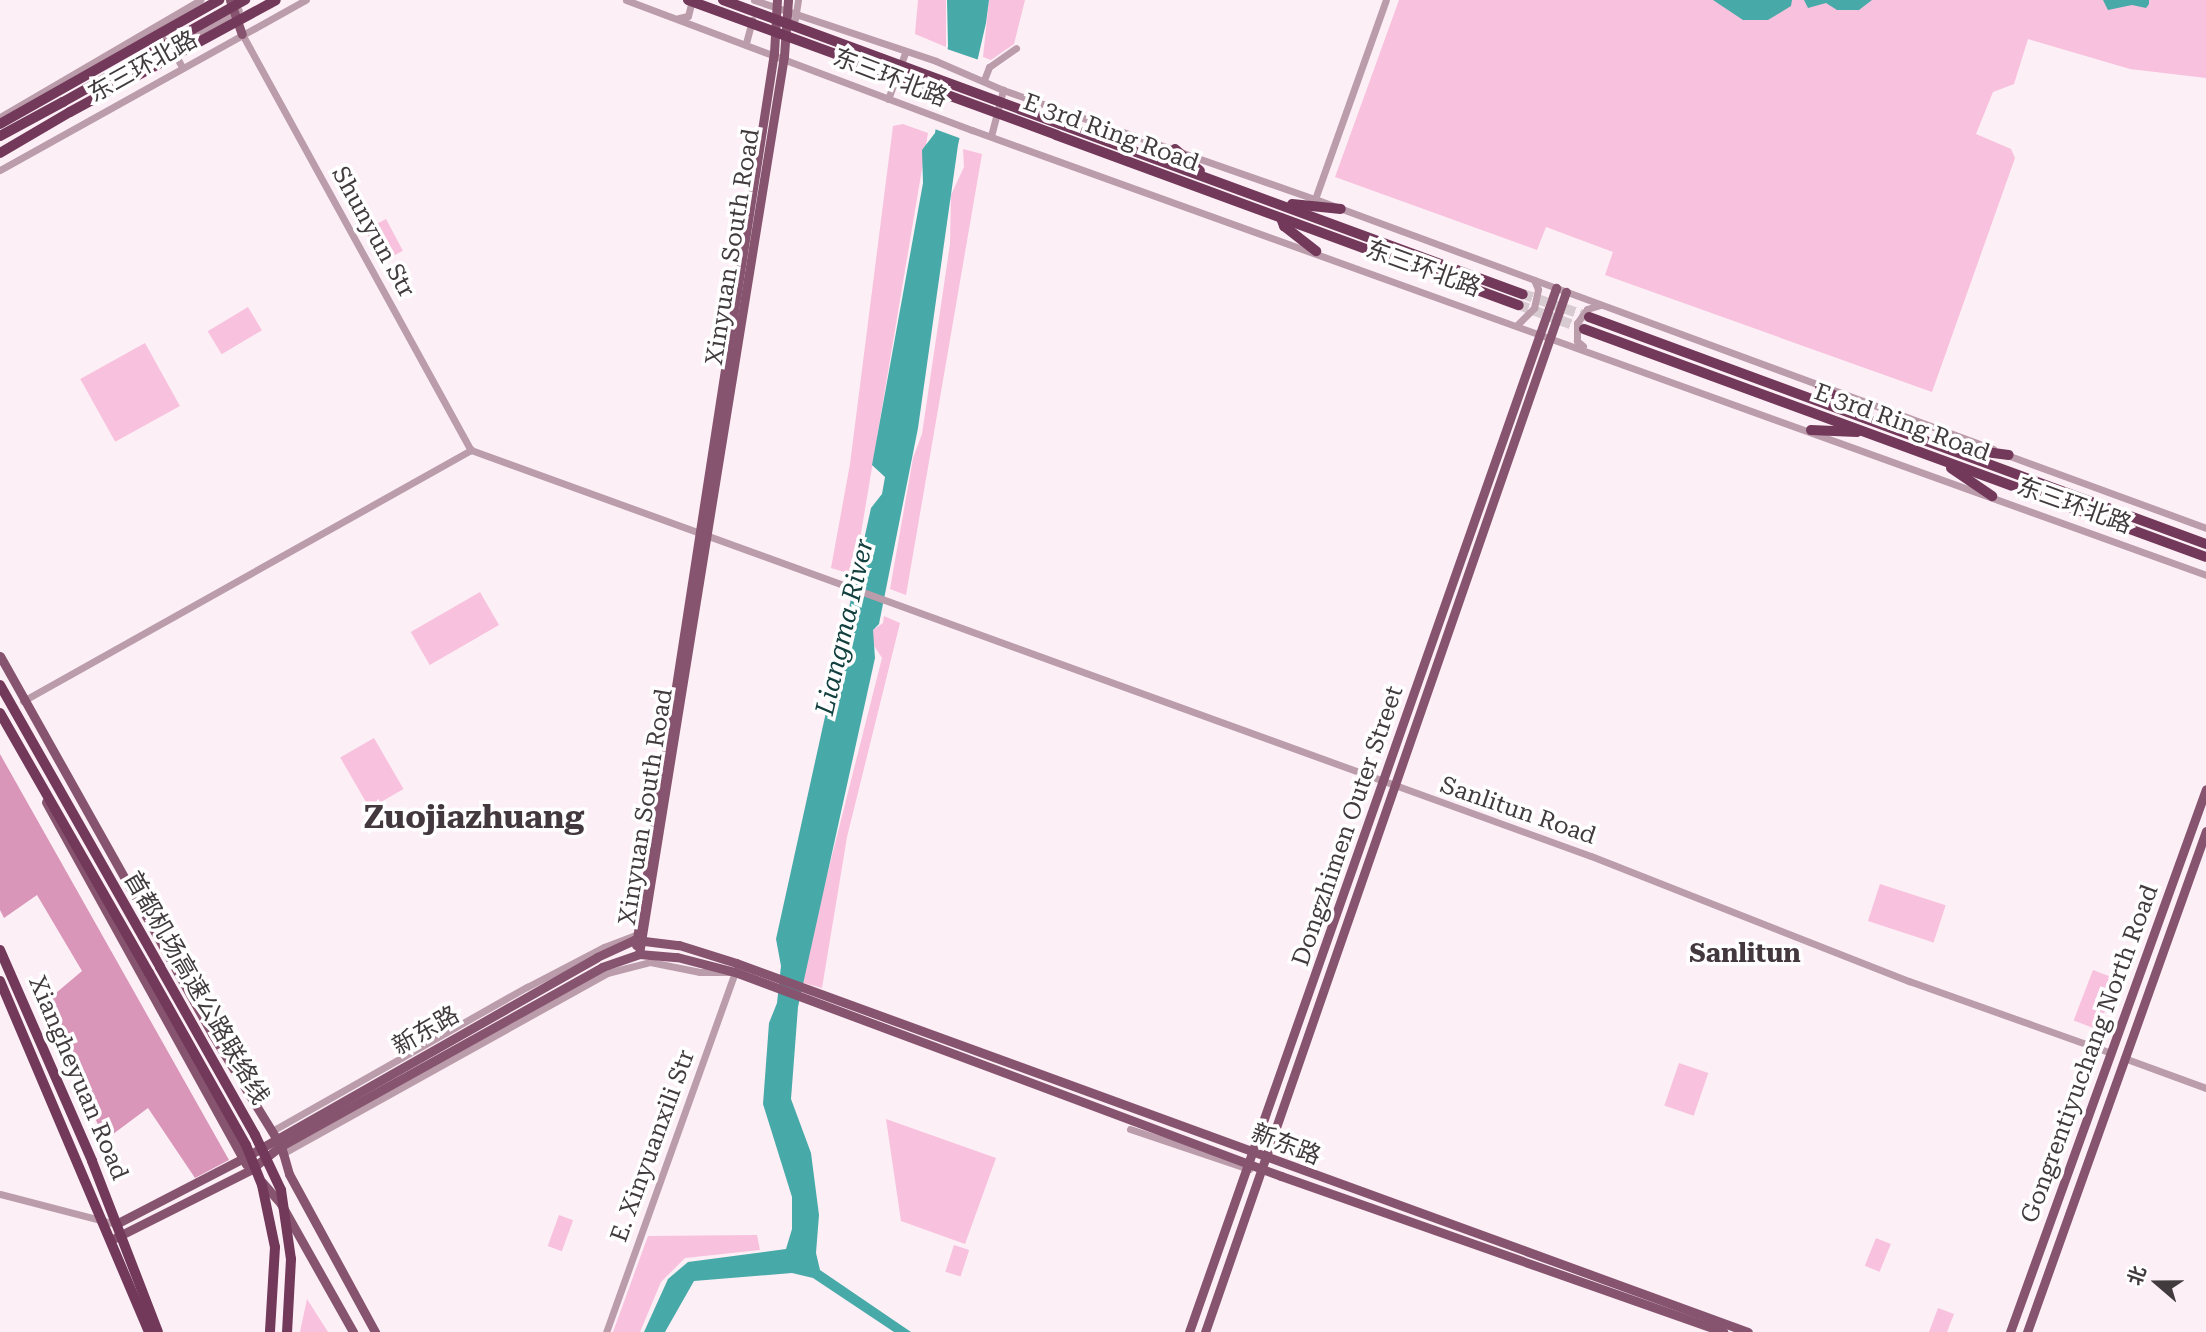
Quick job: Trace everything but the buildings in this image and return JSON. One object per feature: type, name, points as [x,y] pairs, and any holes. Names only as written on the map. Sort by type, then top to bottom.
[{"type":"highway","points":[[0,124],[219,0]]},
{"type":"highway","points":[[0,153],[276,0]]},
{"type":"highway","name":"E 3rd Ring Road","points":[[690,0],[1058,130],[1205,176],[1521,300],[1281,218],[1058,130],[723,0]]},
{"type":"highway","points":[[0,136],[239,6]]},
{"type":"highway","points":[[1175,149],[1205,176]]},
{"type":"highway","points":[[1275,203],[1341,209]]},
{"type":"highway","points":[[1281,218],[1284,226],[1316,251]]},
{"type":"highway","name":"E 3rd Ring Road","points":[[1589,317],[1870,427],[1937,458],[2204,556]]},
{"type":"highway","name":"E 3rd Ring Road","points":[[1584,330],[1870,427],[1941,445],[2206,544]]},
{"type":"highway","points":[[1820,386],[1870,427]]},
{"type":"highway","points":[[1811,430],[1870,427]]},
{"type":"highway","points":[[1941,445],[2009,455]]},
{"type":"highway","points":[[1937,458],[1992,496]]},
{"type":"highway","name":"首都机场高速公路联络线","points":[[0,685],[256,1135],[281,1190],[291,1259],[287,1332]]},
{"type":"highway","name":"首都机场高速公路联络线","points":[[0,713],[246,1145],[262,1185],[275,1247],[270,1332]]},
{"type":"highway","name":"Xiangheyuan Road","points":[[0,950],[116,1224],[115,1238]]},
{"type":"highway","name":"Xiangheyuan Road","points":[[0,981],[102,1220],[115,1238]]},
{"type":"highway","points":[[115,1238],[149,1332]]},
{"type":"highway","points":[[115,1238],[158,1332]]},
{"type":"main road","points":[[230,0],[239,6],[242,34]]},
{"type":"main road","name":"Xinyuan South Road","points":[[639,954],[639,937],[779,55],[791,18],[788,0]]},
{"type":"main road","points":[[777,9],[779,55]]},
{"type":"main road","name":"Dongzhimen Outer Street","points":[[1189,1332],[1556,288]]},
{"type":"main road","name":"Dongzhimen Outer Street","points":[[1205,1332],[1259,1166],[1566,292]]},
{"type":"main road","points":[[0,656],[23,701],[278,1142],[340,1273],[375,1332]]},
{"type":"main road","points":[[30,765],[53,818],[242,1159],[281,1204],[353,1332]]},
{"type":"main road","name":"Gongrentiyuchang North Road","points":[[2010,1332],[2206,789]]},
{"type":"main road","name":"Gongrentiyuchang North Road","points":[[2026,1332],[2206,831]]},
{"type":"main road","points":[[639,937],[679,945],[810,995]]},
{"type":"main road","name":"新东路","points":[[116,1224],[278,1142],[639,937]]},
{"type":"main road","points":[[115,1238],[250,1170],[278,1142],[602,967],[639,954],[677,957],[767,979]]},
{"type":"main road","name":"新东路","points":[[810,995],[1748,1332]]},
{"type":"main road","name":"新东路","points":[[810,995],[1247,1166],[1259,1166],[1723,1332]]},
{"type":"street","name":"东三环北路","points":[[0,117],[200,0]]},
{"type":"street","name":"东三环北路","points":[[0,170],[306,0]]},
{"type":"street","name":"东三环北路","points":[[626,0],[779,55],[972,130],[1541,332],[2206,575]]},
{"type":"street","points":[[678,19],[688,16],[690,0]]},
{"type":"street","points":[[746,43],[755,1],[777,9],[791,18],[798,0]]},
{"type":"street","points":[[1315,199],[1386,0]]},
{"type":"street","points":[[171,47],[239,6]]},
{"type":"street","name":"东三环北路","points":[[791,18],[873,51],[890,48],[936,61],[983,79],[1003,90],[1315,199],[2206,528]]},
{"type":"street","points":[[158,24],[182,67]]},
{"type":"street","name":"Shunyun Str","points":[[242,34],[471,450]]},
{"type":"street","points":[[983,79],[989,66],[1016,48]]},
{"type":"street","points":[[888,99],[905,53]]},
{"type":"street","points":[[991,136],[1003,90]]},
{"type":"street","points":[[1518,324],[1534,308],[1538,289],[1534,280]]},
{"type":"street","points":[[1587,349],[1577,341],[1577,323],[1587,309],[1604,306]]},
{"type":"street","points":[[23,701],[471,450]]},
{"type":"street","name":"Sanlitun Road","points":[[471,450],[1384,782],[2111,1054]]},
{"type":"street","points":[[278,1142],[607,974],[650,962],[700,972],[735,972]]},
{"type":"street","name":"E. Xinyuanxili Str","points":[[606,1332],[735,972]]},
{"type":"street","points":[[2124,1058],[2206,1088]]},
{"type":"street","name":"新东路","points":[[1130,1129],[1247,1166]]},
{"type":"street","points":[[0,1195],[116,1224]]},
{"type":"shaded area","points":[[918,0],[946,0],[946,47],[915,34]]},
{"type":"shaded area","points":[[989,0],[1025,0],[1014,44],[991,60],[983,57]]},
{"type":"shaded area","points":[[1399,0],[2206,0],[2206,78],[2130,69],[2028,39],[2014,84],[1993,92],[1976,134],[2011,149],[2015,158],[1932,392],[1605,275],[1613,252],[1546,227],[1537,250],[1335,177]]},
{"type":"shaded area","points":[[903,124],[928,133],[854,575],[831,568],[850,464],[893,126]]},
{"type":"shaded area","points":[[963,149],[982,154],[906,595],[890,589],[913,458],[922,434],[950,244],[951,195],[964,167]]},
{"type":"shaded area","points":[[386,219],[403,251],[382,262],[365,230]]},
{"type":"shaded area","points":[[248,307],[262,330],[222,354],[208,331]]},
{"type":"shaded area","points":[[145,343],[180,406],[115,442],[80,379]]},
{"type":"shaded area","points":[[480,592],[499,625],[430,665],[411,632]]},
{"type":"shaded area","points":[[884,616],[900,623],[847,837],[822,988],[800,982],[882,658],[873,644],[873,630],[883,623]]},
{"type":"shaded area","points":[[374,738],[404,789],[370,809],[340,758]]},
{"type":"shaded area","points":[[0,754],[229,1160],[195,1178],[148,1108],[105,1140],[43,1004],[82,971],[37,895],[4,918],[0,910]]},
{"type":"shaded area","points":[[1880,884],[1946,905],[1934,942],[1868,921]]},
{"type":"shaded area","points":[[2093,970],[2117,979],[2098,1030],[2074,1020]]},
{"type":"shaded area","points":[[1679,1063],[1708,1073],[1694,1116],[1664,1106]]},
{"type":"shaded area","points":[[886,1119],[996,1158],[965,1244],[901,1221]]},
{"type":"shaded area","points":[[559,1215],[573,1220],[562,1251],[548,1246]]},
{"type":"shaded area","points":[[757,1235],[760,1250],[685,1258],[661,1282],[640,1332],[613,1332],[648,1236]]},
{"type":"shaded area","points":[[1876,1238],[1891,1244],[1880,1272],[1865,1266]]},
{"type":"shaded area","points":[[954,1245],[969,1250],[961,1277],[945,1272]]},
{"type":"shaded area","points":[[307,1299],[328,1332],[300,1332]]},
{"type":"shaded area","points":[[1938,1308],[1954,1314],[1947,1332],[1929,1332]]},
{"type":"water","name":"Liangma River","points":[[947,0],[989,0],[958,145],[918,428],[879,624],[873,630],[875,658],[798,1007],[791,1099],[811,1153],[819,1215],[816,1253],[820,1270],[911,1332],[894,1332],[813,1278],[792,1273],[694,1281],[665,1332],[644,1332],[668,1279],[688,1262],[786,1249],[792,1229],[792,1197],[763,1104],[769,1023],[777,1003],[781,966],[776,939],[871,508],[882,494],[885,477],[872,465],[923,183],[922,150],[935,133],[948,46]]},
{"type":"water","points":[[1713,0],[1792,0],[1791,6],[1768,20],[1743,20]]},
{"type":"water","points":[[1804,0],[1872,0],[1859,10],[1837,10],[1826,3],[1808,8]]},
{"type":"water","points":[[2103,0],[2149,0],[2149,4],[2146,8],[2132,5],[2108,10]]},
{"type":"pier","points":[[944,48],[979,60],[962,139],[932,128]]},
{"type":"tunnel","points":[[1523,294],[1589,317]]},
{"type":"tunnel","points":[[1519,305],[1584,329]]},
{"type":"district","name":"Zuojiazhuang","points":[[474,817]]},
{"type":"district","name":"Sanlitun","points":[[1745,954]]}]
